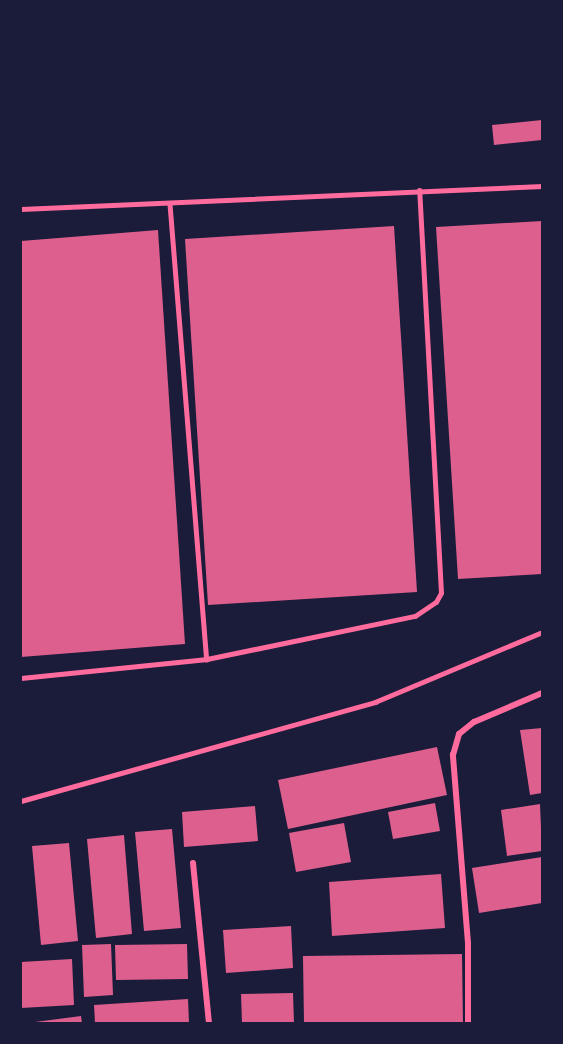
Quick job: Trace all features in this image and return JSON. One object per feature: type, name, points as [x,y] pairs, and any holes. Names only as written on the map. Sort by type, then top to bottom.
[{"type":"street","points":[[468,1023],[468,944],[453,755],[459,734],[474,722],[542,693]]},
{"type":"street","points":[[193,863],[209,1023]]},
{"type":"lane","points":[[21,209],[542,186]]},
{"type":"lane","points":[[21,678],[207,659],[415,616],[436,602],[441,593],[419,191]]},
{"type":"lane","points":[[170,204],[207,659]]},
{"type":"lane","points":[[21,801],[375,702],[542,632]]},
{"type":"building","points":[[542,120],[542,140],[494,145],[492,125]]},
{"type":"building","points":[[542,221],[542,574],[458,579],[436,227]]},
{"type":"building","points":[[394,226],[417,592],[208,605],[185,239]]},
{"type":"building","points":[[158,230],[185,644],[21,657],[21,241]]},
{"type":"building","points":[[542,728],[542,793],[530,795],[520,730]]},
{"type":"building","points":[[437,747],[447,795],[288,829],[278,780]]},
{"type":"building","points":[[435,803],[440,831],[393,839],[388,812]]},
{"type":"building","points":[[540,804],[542,851],[507,856],[501,810]]},
{"type":"building","points":[[255,806],[258,841],[184,847],[182,812]]},
{"type":"building","points":[[344,823],[351,862],[296,872],[289,833]]},
{"type":"building","points":[[172,829],[181,928],[144,931],[135,832]]},
{"type":"building","points":[[124,835],[132,934],[96,938],[87,839]]},
{"type":"building","points":[[69,843],[78,941],[41,945],[32,846]]},
{"type":"building","points":[[542,857],[542,903],[479,913],[472,868]]},
{"type":"building","points":[[441,874],[445,928],[332,936],[329,882]]},
{"type":"building","points":[[291,926],[293,968],[226,973],[223,930]]},
{"type":"building","points":[[111,944],[113,995],[84,997],[82,945]]},
{"type":"building","points":[[187,944],[188,979],[116,980],[115,945]]},
{"type":"building","points":[[462,954],[463,1023],[304,1023],[303,956]]},
{"type":"building","points":[[72,959],[74,1005],[21,1008],[21,962]]},
{"type":"building","points":[[293,993],[294,1023],[242,1023],[241,994]]},
{"type":"building","points":[[188,999],[189,1023],[95,1023],[94,1005]]},
{"type":"building","points":[[81,1016],[82,1023],[35,1022]]}]
